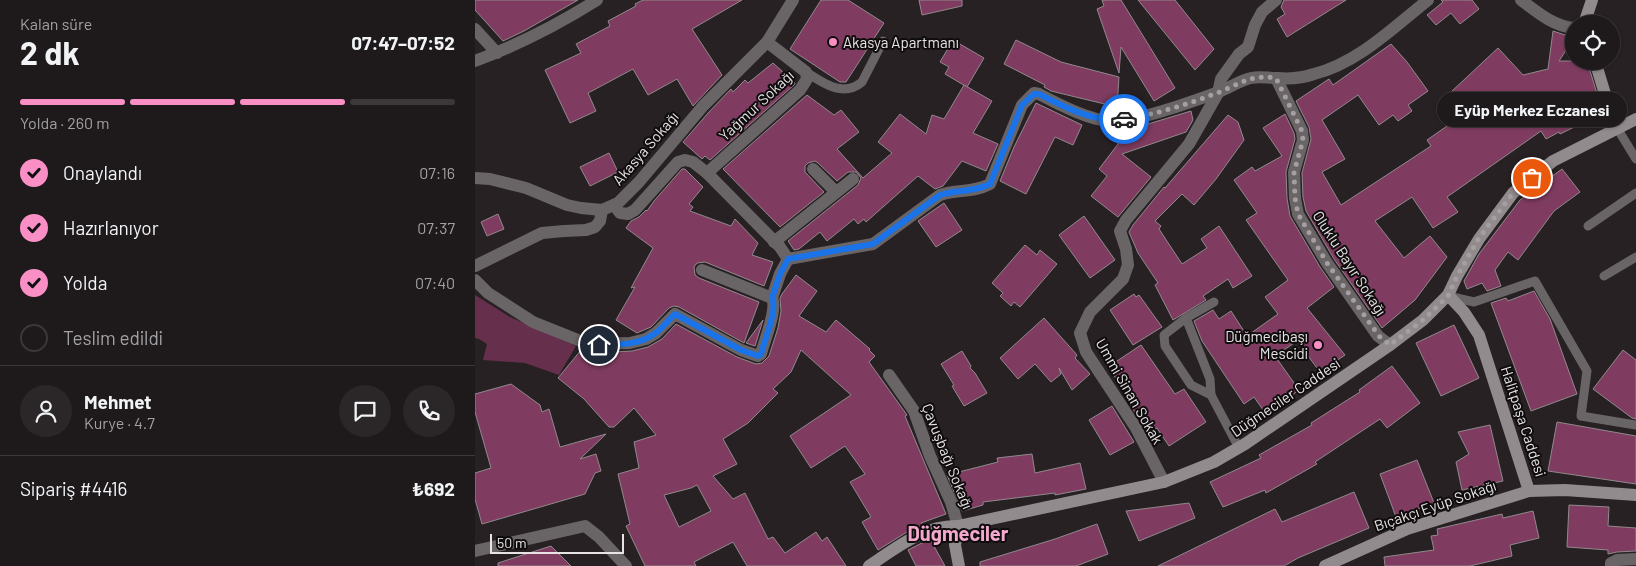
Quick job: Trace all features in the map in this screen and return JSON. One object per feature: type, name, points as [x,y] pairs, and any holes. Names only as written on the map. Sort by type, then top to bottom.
[{"type":"street","points":[[475,61],[497,53],[569,18],[597,0]]},
{"type":"street","name":"Akasya Sokağı","points":[[608,207],[618,203],[639,182],[703,106],[767,42],[793,0]]},
{"type":"street","points":[[1218,93],[1221,79],[1239,54],[1248,47],[1255,25],[1262,12],[1276,0]]},
{"type":"street","points":[[788,259],[873,244],[940,195],[949,192],[972,191],[990,184],[1022,105],[1034,94],[1039,94],[1093,117],[1112,121],[1140,117],[1218,93],[1252,78],[1265,76],[1295,78],[1336,66],[1357,55],[1428,0]]},
{"type":"street","points":[[1521,0],[1542,15],[1565,27]]},
{"type":"street","points":[[1587,15],[1592,0]]},
{"type":"street","points":[[475,28],[497,53]]},
{"type":"street","name":"Yağmur Sokağı","points":[[707,173],[800,90],[807,79],[806,72],[767,42]]},
{"type":"street","points":[[1598,70],[1617,128]]},
{"type":"street","name":"Oluklu Bayır Sokağı","points":[[1276,78],[1302,131],[1303,140],[1294,172],[1298,214],[1327,263],[1379,336],[1390,345]]},
{"type":"street","name":"Ummi Sinan Sokak","points":[[1163,482],[1136,428],[1087,352],[1079,334],[1090,312],[1123,279],[1128,265],[1127,249],[1120,231],[1126,220],[1189,144],[1218,93]]},
{"type":"street","name":"Düğmeciler Caddesi","points":[[869,566],[931,529],[958,526],[1163,482],[1214,462],[1239,448],[1390,345],[1423,320],[1448,296],[1479,238],[1513,193],[1553,161],[1636,119]]},
{"type":"street","points":[[475,178],[490,179],[526,188],[567,205],[608,207],[620,213],[628,214],[635,210],[678,162],[685,160],[693,162],[707,173],[780,247],[788,259]]},
{"type":"street","points":[[813,169],[836,192]]},
{"type":"street","points":[[774,242],[853,179]]},
{"type":"street","points":[[475,266],[543,234],[564,230],[586,230],[595,227],[601,221],[608,207]]},
{"type":"street","points":[[772,298],[780,274],[788,259]]},
{"type":"street","points":[[475,280],[488,293],[533,322],[588,344],[630,343],[647,339],[656,333],[675,314],[741,350],[758,356],[761,354],[775,303],[772,298],[701,270]]},
{"type":"street","name":"Halitpaşa Caddesi","points":[[1448,296],[1464,312],[1479,335],[1529,491],[1565,490],[1636,495]]},
{"type":"street","name":"Çavuşbağı Sokağı","points":[[889,375],[914,411],[930,456],[951,502],[958,526]]},
{"type":"street","name":"Bıçakçı Eyüp Sokağı","points":[[1325,566],[1407,529],[1529,491]]},
{"type":"street","points":[[475,551],[585,526],[599,537],[626,566]]},
{"type":"street","points":[[958,526],[955,545],[959,566]]},
{"type":"street","points":[[1611,566],[1611,563],[1617,560],[1636,559]]},
{"type":"lane","points":[[806,72],[826,86],[833,88],[844,89],[858,86],[862,82],[883,41]]},
{"type":"lane","points":[[1617,128],[1636,158]]},
{"type":"lane","points":[[1588,226],[1636,193]]},
{"type":"lane","points":[[1604,276],[1636,257]]},
{"type":"lane","points":[[1448,296],[1474,302],[1535,281],[1587,370],[1581,416],[1636,425]]},
{"type":"lane","points":[[1211,395],[1191,385],[1165,346],[1164,335],[1186,318],[1214,302]]},
{"type":"lane","points":[[1186,318],[1211,379],[1211,395],[1239,448]]},
{"type":"shaded area","points":[[475,295],[510,317],[576,346],[559,375],[525,363],[483,360],[487,344],[475,338]]},
{"type":"building","points":[[475,0],[578,0],[503,41],[475,10]]},
{"type":"building","points":[[643,0],[742,0],[692,29],[722,75],[693,106],[677,79],[648,95],[633,69],[588,93],[596,111],[570,123],[545,70],[581,53],[576,44],[610,26],[608,21],[636,6],[635,4]]},
{"type":"building","name":"Akasya Apartmanı","points":[[821,0],[848,0],[884,23],[846,82],[840,82],[790,49]]},
{"type":"building","points":[[919,0],[962,0],[962,6],[922,15]]},
{"type":"building","points":[[1102,0],[1121,0],[1175,88],[1154,101],[1121,47],[1119,73],[1097,9],[1104,6]]},
{"type":"building","points":[[1138,0],[1175,0],[1214,49],[1195,70]]},
{"type":"building","points":[[1284,0],[1346,0],[1287,37],[1277,19],[1285,14],[1281,7]]},
{"type":"building","points":[[1441,0],[1472,0],[1479,9],[1460,24],[1451,13],[1436,25],[1427,15],[1443,2]]},
{"type":"building","points":[[1553,31],[1565,35],[1565,52],[1559,61],[1565,61],[1565,70],[1590,70],[1603,113],[1546,139],[1541,131],[1447,197],[1458,212],[1433,228],[1412,197],[1375,221],[1404,258],[1430,236],[1447,257],[1415,300],[1382,328],[1334,259],[1306,211],[1303,197],[1302,173],[1311,139],[1309,127],[1296,101],[1329,79],[1333,85],[1391,44],[1428,91],[1408,105],[1412,111],[1398,121],[1393,115],[1379,125],[1358,95],[1322,120],[1345,159],[1322,172],[1341,205],[1431,146],[1427,140],[1463,115],[1454,106],[1460,101],[1451,92],[1498,48],[1523,75],[1548,69]]},
{"type":"building","points":[[953,40],[984,58],[967,87],[945,74],[949,67],[940,62]]},
{"type":"building","points":[[1016,40],[1061,62],[1119,77],[1117,107],[1051,91],[1044,87],[1045,85],[1004,64]]},
{"type":"building","points":[[773,63],[795,83],[794,85],[710,160],[705,156],[702,159],[683,142],[731,89],[733,92],[745,80],[748,83]]},
{"type":"building","points":[[964,85],[992,101],[973,133],[998,144],[986,171],[962,161],[943,186],[935,189],[918,176],[866,222],[864,219],[858,224],[854,219],[827,241],[820,232],[799,249],[794,250],[788,241],[858,185],[861,178],[856,172],[848,172],[837,181],[815,161],[808,163],[805,166],[805,172],[824,192],[780,227],[723,169],[807,95],[834,115],[841,110],[859,132],[837,149],[863,178],[892,153],[878,142],[900,114],[926,134],[932,115],[944,119]]},
{"type":"building","points":[[1036,103],[1082,125],[1073,145],[1055,137],[1026,194],[1000,181],[1014,147]]},
{"type":"building","points":[[1191,111],[1193,120],[1186,132],[1122,154],[1151,177],[1118,217],[1091,196],[1107,176],[1099,169],[1118,144],[1115,134]]},
{"type":"building","points":[[1285,114],[1295,139],[1286,172],[1290,216],[1334,287],[1307,308],[1345,355],[1320,372],[1297,341],[1275,356],[1299,390],[1266,414],[1254,397],[1244,404],[1202,341],[1194,321],[1213,310],[1219,319],[1231,311],[1247,336],[1278,314],[1265,297],[1288,280],[1246,220],[1257,213],[1234,180],[1252,167],[1255,171],[1282,156],[1263,128]]},
{"type":"building","points":[[1228,115],[1238,122],[1244,140],[1216,179],[1194,205],[1182,194],[1155,221],[1161,226],[1159,229],[1182,264],[1207,248],[1201,239],[1219,226],[1252,276],[1233,288],[1228,279],[1203,296],[1206,300],[1173,320],[1155,285],[1158,283],[1138,253],[1129,232],[1164,187]]},
{"type":"building","points":[[609,153],[618,172],[590,186],[580,167]]},
{"type":"building","points":[[682,169],[685,169],[703,187],[689,204],[693,207],[690,211],[731,226],[735,219],[758,243],[752,255],[773,262],[764,286],[705,262],[697,263],[694,267],[695,275],[699,278],[759,302],[744,343],[674,306],[669,308],[651,327],[637,333],[616,320],[635,287],[631,288],[653,248],[626,228],[631,221],[647,211]]},
{"type":"building","points":[[1562,169],[1580,192],[1554,211],[1518,260],[1508,252],[1495,270],[1501,286],[1487,291],[1482,283],[1467,289],[1464,281],[1479,254],[1520,200]]},
{"type":"building","points":[[944,203],[962,230],[936,247],[918,221]]},
{"type":"building","points":[[498,214],[504,229],[487,236],[481,222]]},
{"type":"building","points":[[1084,216],[1115,260],[1090,278],[1059,235]]},
{"type":"building","points":[[1025,245],[1037,255],[1040,250],[1057,264],[1020,307],[1014,302],[1011,306],[1000,296],[1003,293],[992,283]]},
{"type":"building","points":[[796,275],[817,291],[799,316],[826,332],[836,320],[870,349],[875,356],[869,362],[907,415],[905,416],[946,514],[921,523],[923,525],[907,532],[878,550],[862,522],[871,517],[850,482],[865,474],[845,446],[811,468],[790,436],[851,395],[801,350],[791,372],[773,389],[778,393],[748,423],[723,439],[737,464],[713,476],[733,499],[745,493],[768,539],[773,537],[785,553],[816,532],[822,541],[827,537],[846,566],[747,566],[733,542],[694,562],[696,566],[645,566],[626,526],[630,524],[618,474],[639,468],[634,442],[656,435],[634,408],[614,427],[609,427],[584,399],[558,378],[581,350],[593,355],[632,351],[648,347],[662,339],[676,324],[737,357],[756,364],[762,363],[769,356],[778,328],[781,311],[780,298]],"holes":[[[697,485],[711,511],[679,527],[664,495]]]},
{"type":"building","points":[[1534,291],[1550,319],[1577,394],[1531,411],[1491,303],[1506,298],[1508,301]]},
{"type":"building","points":[[1134,294],[1136,297],[1139,295],[1162,327],[1133,345],[1110,310]]},
{"type":"building","points":[[1044,318],[1077,355],[1075,358],[1090,374],[1072,390],[1059,368],[1061,374],[1051,382],[1035,364],[1018,379],[1000,358]]},
{"type":"building","points":[[763,320],[755,346],[746,343]]},
{"type":"building","points":[[1454,325],[1479,378],[1441,396],[1416,343]]},
{"type":"building","points":[[1141,345],[1175,394],[1184,389],[1206,422],[1169,446],[1157,428],[1148,433],[1126,398],[1129,397],[1108,367]]},
{"type":"building","points":[[1623,350],[1636,360],[1636,419],[1593,389]]},
{"type":"building","points":[[962,351],[971,366],[970,368],[987,393],[964,406],[941,364]]},
{"type":"building","points":[[1392,366],[1420,403],[1387,428],[1380,419],[1315,462],[1317,464],[1266,493],[1265,490],[1223,507],[1210,482],[1261,458],[1259,455],[1312,425],[1311,423],[1360,392],[1359,390]]},
{"type":"building","points":[[511,384],[540,405],[542,412],[549,409],[560,447],[606,434],[580,459],[596,454],[601,471],[595,473],[585,494],[482,524],[475,499],[475,473],[491,468],[475,412],[475,394]]},
{"type":"building","points":[[1112,406],[1134,442],[1110,455],[1089,420]]},
{"type":"building","points":[[1557,422],[1636,436],[1636,484],[1548,471]]},
{"type":"building","points":[[1490,425],[1503,481],[1462,490],[1456,462],[1469,454],[1458,432]]},
{"type":"building","points":[[1032,454],[1035,473],[1080,463],[1086,489],[1055,495],[1055,493],[983,502],[983,505],[962,511],[947,475],[998,462],[997,458]]},
{"type":"building","points":[[1417,460],[1434,503],[1396,517],[1380,474]]},
{"type":"building","points":[[1354,492],[1369,528],[1298,558],[1284,566],[1158,566],[1275,509],[1282,522]]},
{"type":"building","points":[[1189,503],[1195,518],[1139,541],[1126,511]]},
{"type":"building","points":[[1569,505],[1609,507],[1608,526],[1636,528],[1636,551],[1608,554],[1608,550],[1567,547]]},
{"type":"building","points":[[1533,511],[1539,538],[1510,545],[1512,556],[1470,566],[1385,566],[1384,557],[1434,550],[1431,536],[1438,535],[1437,529],[1502,514],[1503,518]]},
{"type":"building","points":[[1097,524],[1108,554],[1076,566],[980,566],[980,562]]},
{"type":"building","points":[[930,539],[945,566],[916,566],[908,550]]},
{"type":"building","points":[[551,546],[571,566],[498,566],[498,563]]},
{"type":"way so far","points":[[1124,119],[1140,117],[1188,103],[1218,93],[1252,78],[1265,76],[1276,78],[1302,131],[1303,140],[1294,172],[1298,214],[1327,263],[1379,336],[1390,345],[1423,320],[1448,296],[1479,238],[1513,193],[1532,178]]},
{"type":"place","name":"Akasya Apartmanı","points":[[833,42]]},
{"type":"place","name":"Eyüp Merkez Eczanesi","points":[[1532,178]]},
{"type":"place","name":"Düğmecibaşı Mescidi","points":[[1318,345]]},
{"type":"district","name":"Düğmeciler","points":[[958,533]]},
{"type":"route","points":[[599,345],[630,343],[647,339],[656,333],[675,314],[678,314],[741,350],[758,356],[761,354],[775,303],[772,298],[777,288],[780,274],[788,259],[873,244],[940,195],[949,192],[972,191],[990,184],[1022,105],[1029,97],[1039,94],[1093,117],[1112,121],[1124,119]]}]
